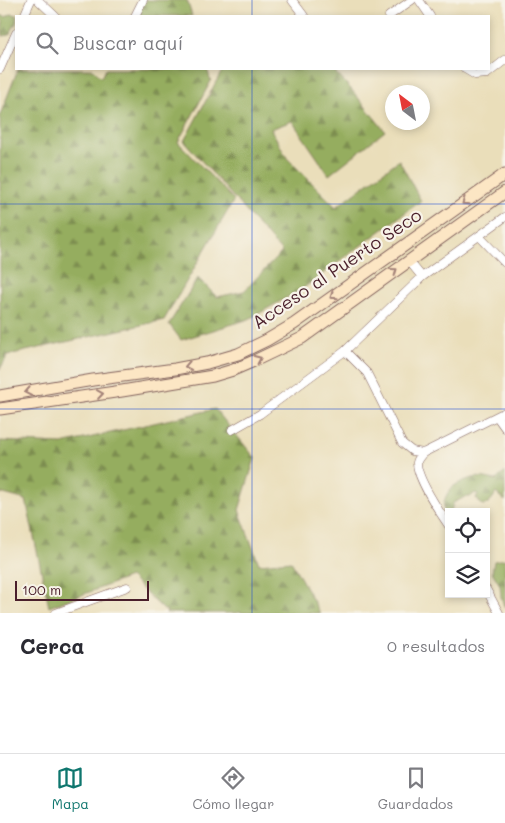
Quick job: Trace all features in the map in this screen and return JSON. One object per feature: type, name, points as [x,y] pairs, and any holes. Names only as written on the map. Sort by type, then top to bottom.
[{"type":"main road","name":"Acceso al Puerto Seco","points":[[0,396],[92,380],[174,369],[238,354],[294,324],[505,174]]},
{"type":"main road","name":"Acceso al Puerto Seco","points":[[0,409],[122,392],[213,376],[254,361],[302,338],[505,192]]},
{"type":"street","points":[[24,15],[31,0]]},
{"type":"street","points":[[38,0],[54,15]]},
{"type":"street","points":[[136,15],[143,0]]},
{"type":"street","points":[[292,0],[303,15]]},
{"type":"street","points":[[390,15],[412,0]]},
{"type":"street","points":[[419,0],[429,15]]},
{"type":"street","points":[[0,69],[15,35]]},
{"type":"street","points":[[466,70],[474,75],[486,74],[505,60]]},
{"type":"street","points":[[232,430],[260,414],[345,351],[422,277],[505,217]]},
{"type":"street","points":[[479,236],[505,263]]},
{"type":"street","points":[[409,260],[422,277]]},
{"type":"street","points":[[345,351],[367,374],[402,443],[412,451],[422,454]]},
{"type":"street","points":[[445,520],[422,480],[417,460],[422,454],[505,412]]},
{"type":"street","points":[[496,417],[505,428]]},
{"type":"street","points":[[56,613],[128,586]]},
{"type":"street","points":[[490,596],[499,613]]},
{"type":"green space","points":[[145,0],[187,0],[192,15],[137,15]]},
{"type":"green space","points":[[11,14],[17,15],[15,15],[15,25],[9,35],[3,36],[3,21],[0,15],[6,17]]},
{"type":"green space","points":[[18,70],[94,70],[101,77],[105,70],[207,70],[211,81],[178,142],[234,200],[164,320],[8,355],[0,369],[0,115]]},
{"type":"green space","points":[[222,70],[333,70],[385,131],[329,175],[292,121],[271,129],[287,158],[336,207],[399,160],[421,201],[302,289],[249,319],[181,340],[169,324],[198,278],[217,297],[244,291],[282,252],[184,141]]},
{"type":"green space","points":[[215,409],[255,458],[239,510],[259,564],[291,561],[320,613],[166,613],[167,610],[164,610],[130,577],[49,607],[26,500],[0,493],[0,441],[62,444]]},
{"type":"green space","points":[[505,472],[505,501],[496,493],[489,503],[482,505],[476,498],[478,494],[475,493],[470,497],[465,497],[453,503],[452,508],[445,508],[445,514],[443,507],[445,500],[453,487],[476,477],[496,480]]},
{"type":"green space","points":[[505,559],[505,608],[501,597],[500,585],[492,572],[494,561]]}]
